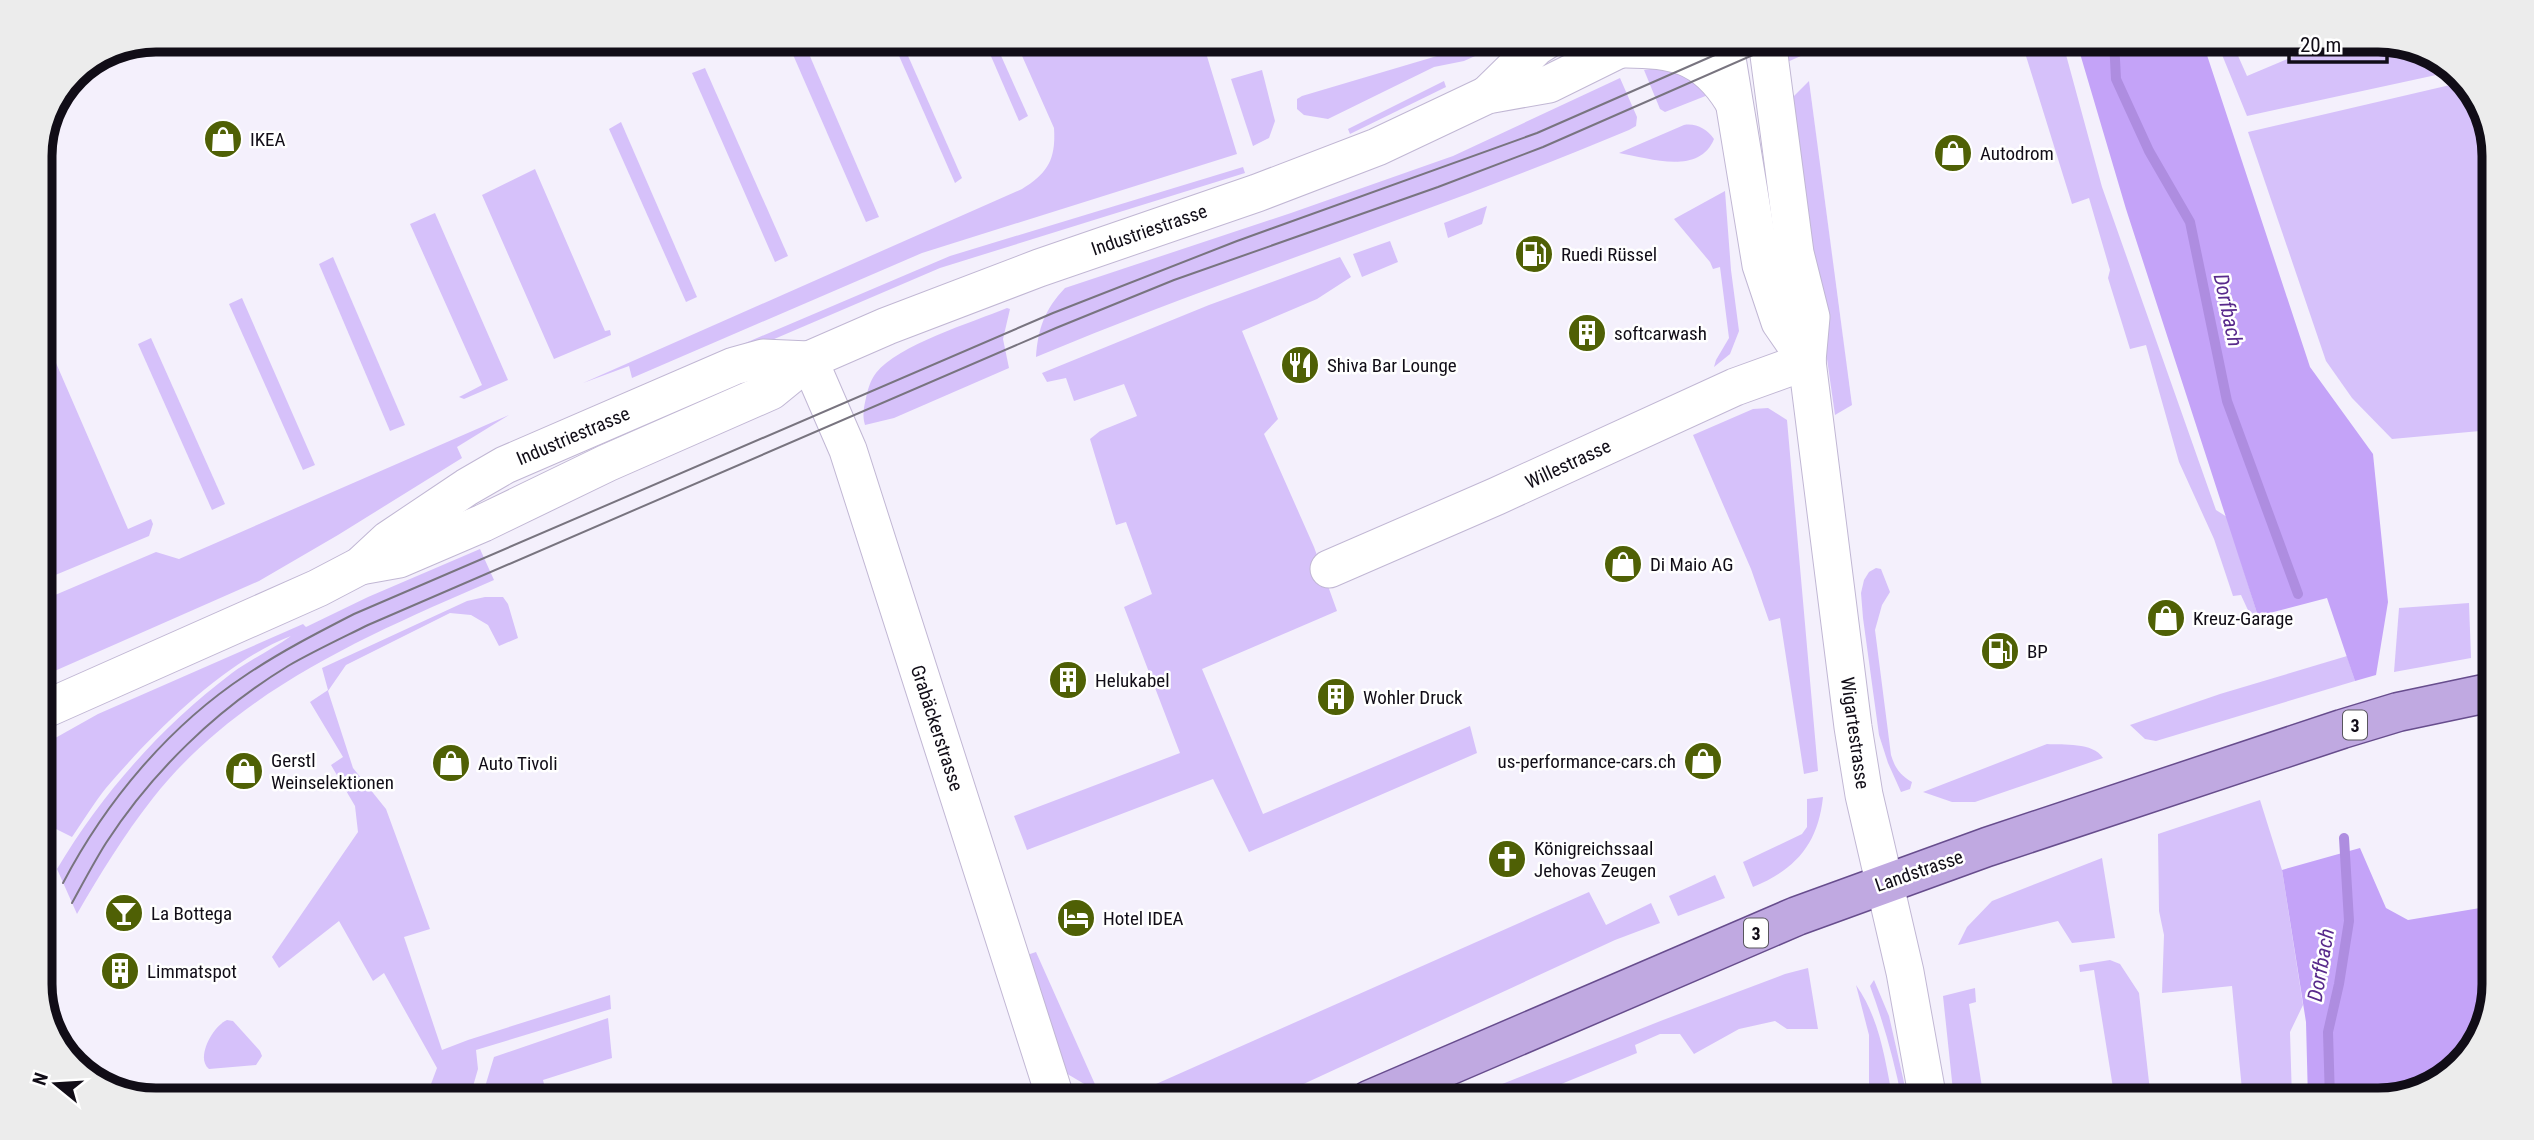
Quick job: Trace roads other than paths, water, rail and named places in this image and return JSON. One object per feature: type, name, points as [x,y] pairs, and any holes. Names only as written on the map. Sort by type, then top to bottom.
[{"type":"main road","name":"Landstrasse","points":[[1396,1088],[1772,926],[1885,883],[2342,729],[2398,712],[2482,694]]},
{"type":"street","name":"Industriestrasse","points":[[1487,95],[1531,52]]},
{"type":"street","name":"Industriestrasse","points":[[53,706],[360,566],[408,526],[467,487],[517,459],[734,366],[763,358],[809,359],[1039,268],[1257,193],[1377,147],[1487,95],[1549,84],[1614,52]]},
{"type":"street","points":[[1667,52],[1699,62],[1723,85],[1735,105]]},
{"type":"street","points":[[1726,52],[1761,265],[1780,321],[1807,361]]},
{"type":"street","points":[[1769,52],[1795,253],[1811,317],[1807,361]]},
{"type":"street","name":"Grabäckerstrasse","points":[[809,359],[848,450],[1052,1088]]},
{"type":"street","name":"Willestrasse","points":[[1329,569],[1509,491],[1734,387],[1807,361]]},
{"type":"street","name":"Wigartestrasse","points":[[1807,361],[1864,795],[1903,965],[1926,1088]]},
{"type":"waterway","name":"Dorfbach","points":[[2115,52],[2116,79],[2149,151],[2190,222],[2227,401],[2298,594]]},
{"type":"waterway","name":"Dorfbach","points":[[2330,1088],[2328,1032],[2349,921],[2344,838]]},
{"type":"tram line","points":[[63,883],[119,795],[191,717],[259,667],[354,614],[1053,313],[1237,241],[1537,133],[1722,52]]},
{"type":"tram line","points":[[72,903],[124,817],[187,744],[261,683],[328,645],[368,625],[1056,328],[1174,280],[1543,147],[1760,52]]},
{"type":"place","name":"IKEA","points":[[223,139]]},
{"type":"place","name":"Autodrom","points":[[1953,153]]},
{"type":"place","name":"Ruedi Rüssel","points":[[1534,254]]},
{"type":"place","name":"softcarwash","points":[[1587,333]]},
{"type":"place","name":"Shiva Bar Lounge","points":[[1300,365]]},
{"type":"place","name":"Di Maio AG","points":[[1623,564]]},
{"type":"place","name":"Kreuz-Garage","points":[[2166,618]]},
{"type":"place","name":"BP","points":[[2000,651]]},
{"type":"place","name":"Helukabel","points":[[1068,680]]},
{"type":"place","name":"Wohler Druck","points":[[1336,697]]},
{"type":"place","name":"us-performance-cars.ch","points":[[1703,761]]},
{"type":"place","name":"Auto Tivoli","points":[[451,763]]},
{"type":"place","name":"Gerstl Weinselektionen","points":[[244,771]]},
{"type":"place","name":"Königreichssaal Jehovas Zeugen","points":[[1507,859]]},
{"type":"place","name":"La Bottega","points":[[124,913]]},
{"type":"place","name":"Hotel IDEA","points":[[1076,918]]},
{"type":"place","name":"Limmatspot","points":[[120,971]]}]
